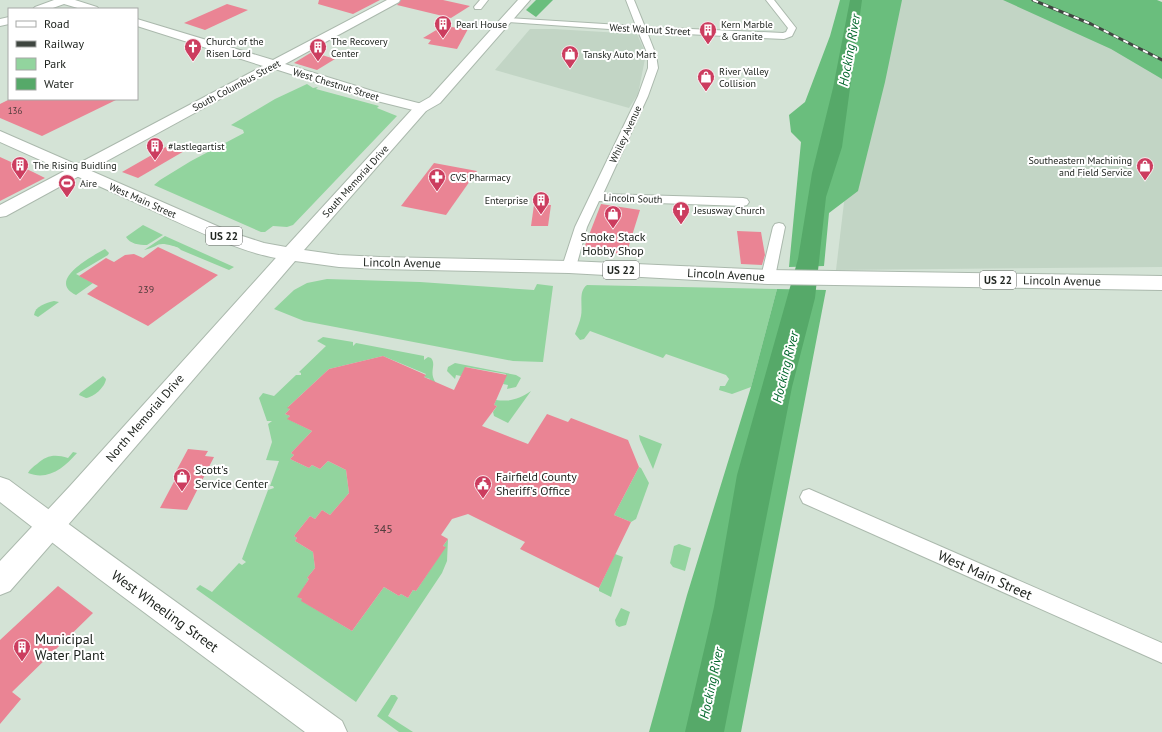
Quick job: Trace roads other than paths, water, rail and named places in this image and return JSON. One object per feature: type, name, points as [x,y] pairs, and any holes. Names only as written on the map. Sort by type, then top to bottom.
[{"type":"main road","name":"South Memorial Drive","points":[[421,108],[423,98],[513,0]]},
{"type":"main road","name":"South Memorial Drive","points":[[290,254],[421,108],[435,100],[524,0]]},
{"type":"main road","name":"West Main Street","points":[[0,136],[227,237],[261,249],[290,254]]},
{"type":"main road","name":"Lincoln Avenue","points":[[290,254],[339,261],[569,267],[833,279],[1162,283]]},
{"type":"main road","name":"North Memorial Drive","points":[[0,581],[79,494],[290,254]]},
{"type":"street","points":[[42,8],[64,0],[90,8]]},
{"type":"street","name":"South Columbus Street","points":[[0,212],[395,0]]},
{"type":"street","points":[[478,7],[484,0]]},
{"type":"street","name":"Whiley Avenue","points":[[569,267],[581,227],[652,75],[654,61],[630,0]]},
{"type":"street","name":"West Walnut Street","points":[[507,20],[642,29],[778,36],[786,35],[791,31],[790,25],[770,0]]},
{"type":"street","name":"West Chestnut Street","points":[[138,22],[386,100],[421,108]]},
{"type":"street","name":"Lincoln South","points":[[595,197],[743,202]]},
{"type":"street","points":[[774,277],[779,227]]},
{"type":"street","name":"West Wheeling Street","points":[[0,488],[49,526],[331,732]]},
{"type":"street","name":"West Main Street","points":[[809,497],[1162,653]]},
{"type":"water","name":"Hocking River","points":[[850,0],[862,0],[842,147],[826,197],[815,298],[792,387],[724,732],[685,732],[714,607],[737,475],[798,259],[812,173],[833,88]]},
{"type":"railway","points":[[1033,0],[1091,24],[1162,60]]},
{"type":"place","name":"Pearl House","points":[[443,39]]},
{"type":"place","name":"Kern Marble & Granite","points":[[708,45]]},
{"type":"place","name":"Church of the Risen Lord","points":[[193,62]]},
{"type":"place","name":"The Recovery Center","points":[[318,62]]},
{"type":"place","name":"Tansky Auto Mart","points":[[570,69]]},
{"type":"place","name":"River Valley Collision","points":[[706,92]]},
{"type":"place","name":"#lastlegartist","points":[[155,161]]},
{"type":"place","name":"The Rising Buidling","points":[[20,180]]},
{"type":"place","name":"Southeastern Machining and Field Service","points":[[1145,181]]},
{"type":"place","name":"CVS Pharmacy","points":[[437,192]]},
{"type":"place","name":"Aire","points":[[67,198]]},
{"type":"place","name":"Enterprise","points":[[541,215]]},
{"type":"place","name":"Jesusway Church","points":[[681,225]]},
{"type":"place","name":"Smoke Stack Hobby Shop","points":[[613,229]]},
{"type":"place","name":"Scott's Service Center","points":[[182,492]]},
{"type":"place","name":"Fairfield County Sheriff's Office","points":[[483,499]]},
{"type":"place","name":"Municipal Water Plant","points":[[22,662]]}]
